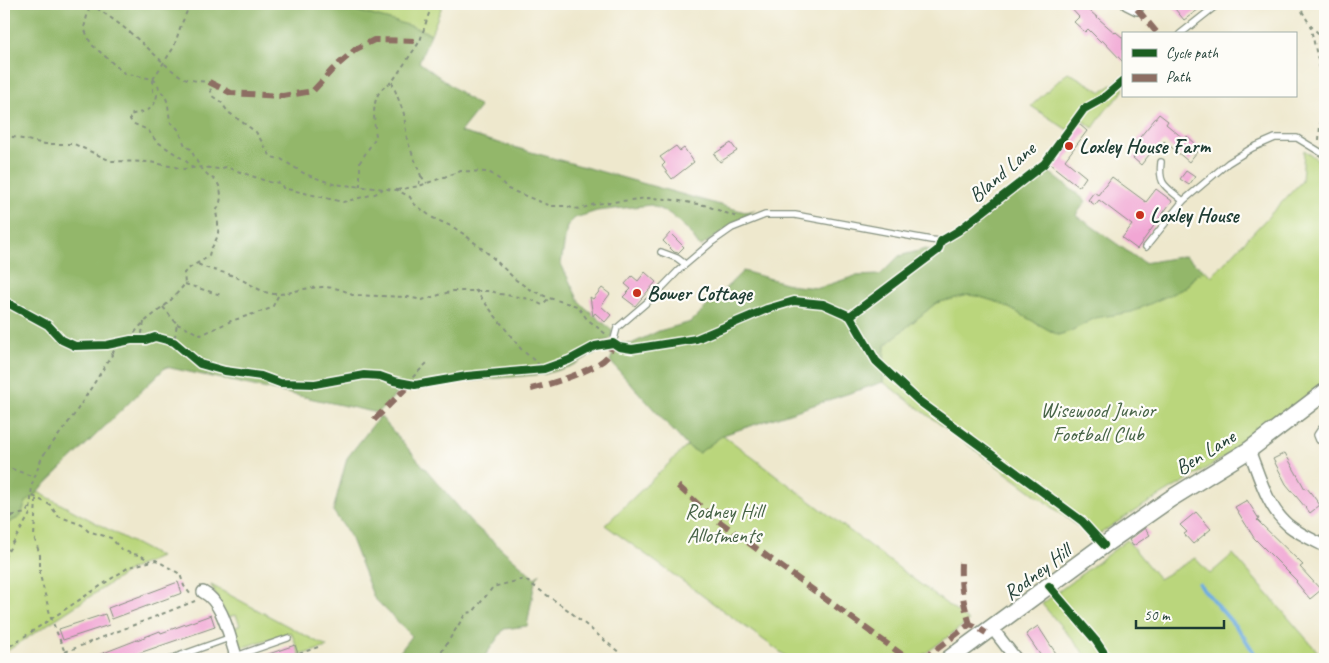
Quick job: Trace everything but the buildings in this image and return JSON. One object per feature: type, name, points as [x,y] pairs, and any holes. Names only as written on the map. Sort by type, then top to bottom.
[{"type":"street","name":"Ben Lane","points":[[1104,545],[1249,450],[1324,395]]},
{"type":"street","points":[[1249,450],[1277,514],[1301,534],[1325,546]]},
{"type":"street","name":"Rodney Hill","points":[[949,659],[1104,545]]},
{"type":"street","points":[[201,595],[210,595],[217,603],[236,658]]},
{"type":"street","points":[[992,628],[1016,659]]},
{"type":"lane","points":[[1183,32],[1218,4]]},
{"type":"lane","name":"Bland Lane","points":[[613,343],[617,328],[652,298],[685,264],[732,228],[765,215],[795,215],[925,239],[941,241],[948,238],[1044,164],[1084,109],[1102,99],[1122,82]]},
{"type":"lane","points":[[1146,247],[1183,201],[1228,163],[1264,142],[1275,138],[1297,138],[1325,155]]},
{"type":"lane","points":[[1161,162],[1159,177],[1162,184],[1183,201]]},
{"type":"lane","points":[[661,252],[677,258],[685,264]]},
{"type":"lane","points":[[1319,440],[1317,435],[1325,426]]},
{"type":"lane","points":[[173,658],[229,638]]},
{"type":"lane","points":[[236,658],[288,638]]},
{"type":"path","points":[[131,340],[134,332],[163,307],[185,284],[184,273],[209,256],[210,250],[217,238],[219,223],[216,212],[222,195],[217,182],[205,173],[195,159],[191,149],[186,147],[181,140],[178,129],[171,123],[170,108],[165,95],[159,90],[158,84],[153,79],[124,73],[91,44],[84,28],[90,4],[142,42],[179,76],[209,82],[212,96],[221,102],[228,112],[256,132],[271,157],[281,159],[305,174],[320,180],[346,187],[397,190],[419,186],[461,171],[489,172],[499,178],[508,189],[551,206],[568,206],[574,209],[596,204],[648,198],[667,199],[704,205],[740,218]]},
{"type":"path","points":[[190,4],[174,47],[153,79],[153,91],[157,95],[156,99],[150,109],[145,113],[130,115],[130,120],[132,123],[148,130],[156,141],[172,150],[194,168]]},
{"type":"path","points":[[360,187],[360,162],[376,137],[373,116],[375,103],[384,85],[392,82],[420,41],[432,4]]},
{"type":"path","points":[[1298,4],[1310,25],[1325,40]]},
{"type":"path","points":[[1310,25],[1325,90]]},
{"type":"path","points":[[392,82],[404,114],[407,140],[421,176],[427,183]]},
{"type":"path","points":[[1318,151],[1320,124],[1325,111]]},
{"type":"path","points":[[4,135],[45,144],[74,144],[111,162],[150,162],[184,169],[202,167],[218,169],[226,167],[269,182],[281,183],[284,188],[343,202],[375,194],[384,188]]},
{"type":"path","points":[[419,186],[421,176]]},
{"type":"path","points":[[397,190],[410,197],[413,204],[433,218],[465,235],[490,255],[516,280],[549,298],[577,306],[587,318],[610,337],[613,343]]},
{"type":"path","points":[[198,264],[209,270],[230,274],[268,293],[279,294],[311,288],[329,287],[346,291],[352,295],[388,295],[422,300],[453,291],[475,290],[524,297],[542,305],[549,298]]},
{"type":"path","points":[[185,284],[221,295]]},
{"type":"path","points":[[475,290],[521,349],[544,369]]},
{"type":"path","points":[[163,307],[177,324],[201,334],[231,321],[272,308],[279,294]]},
{"type":"path","points":[[144,322],[142,333],[146,340]]},
{"type":"path","points":[[174,342],[177,324]]},
{"type":"path","points":[[4,518],[26,513],[33,496],[32,484],[34,477],[42,457],[74,415],[119,343]]},
{"type":"path","points":[[107,345],[112,355]]},
{"type":"path","points":[[406,384],[428,362]]},
{"type":"path","points":[[4,466],[34,477]]},
{"type":"path","points":[[33,496],[50,506],[58,516],[82,525],[88,532],[111,538],[122,549],[132,554],[140,555],[150,561]]},
{"type":"path","points":[[36,499],[34,537],[40,554],[40,575],[51,618],[65,652],[73,659]]},
{"type":"path","points":[[4,558],[30,514],[30,505]]},
{"type":"path","points":[[4,510],[13,516]]},
{"type":"path","points":[[4,650],[129,567],[150,561],[156,560],[176,571],[180,574],[188,592],[201,595]]},
{"type":"path","points":[[432,659],[437,659],[466,613],[473,612],[493,587],[524,579],[568,610],[627,659]]},
{"type":"path","points":[[65,652],[195,601],[201,595]]},
{"type":"path","points":[[284,659],[321,646]]},
{"type":"path","points":[[150,659],[173,658]]},
{"type":"green space","points":[[4,4],[332,4],[411,26],[431,34],[419,62],[480,107],[460,132],[745,212],[755,210],[700,247],[687,229],[670,214],[651,205],[597,211],[575,218],[567,226],[561,264],[580,303],[612,330],[612,335],[609,340],[593,343],[597,352],[571,366],[545,374],[468,381],[408,390],[402,388],[378,413],[166,367],[26,502],[20,517],[4,525]]},
{"type":"green space","points":[[331,4],[443,4],[431,34],[411,26]]},
{"type":"green space","points":[[1068,72],[1102,92],[1122,78],[1122,93],[1105,111],[1093,128],[1082,120],[1073,131],[1066,129],[1031,106]]},
{"type":"green space","name":"Wisewood Junior Football Club","points":[[1304,150],[1320,161],[1325,162],[1325,381],[1287,413],[1246,443],[1203,471],[1124,517],[1094,538],[883,382],[885,345],[936,303],[968,295],[977,296],[1000,303],[1058,335],[1071,331],[1095,318],[1163,297],[1185,288],[1195,276],[1204,270],[1212,276],[1302,181]]},
{"type":"green space","points":[[1044,168],[1086,201],[1076,215],[1144,263],[1185,256],[1204,270],[1195,276],[1185,288],[1132,312],[1095,318],[1071,331],[1058,335],[1000,303],[977,296],[968,295],[936,303],[885,345],[883,382],[723,435],[699,453],[687,446],[610,361],[615,349],[625,352],[621,343],[631,344],[659,331],[691,322],[743,271],[796,286],[819,288],[855,276],[880,275],[899,256],[926,249],[939,253],[941,250],[949,248],[957,242]]},
{"type":"green space","points":[[380,416],[473,524],[535,578],[540,573],[535,581],[527,626],[504,629],[485,656],[488,659],[364,659],[396,657],[412,636],[374,598],[349,534],[333,511],[347,458]]},
{"type":"green space","name":"Rodney Hill Allotments","points":[[723,435],[969,621],[918,657],[918,659],[790,659],[605,525],[687,446],[699,453]]},
{"type":"green space","points":[[38,492],[160,557],[132,569],[4,653],[4,525],[20,517],[26,502]]},
{"type":"green space","points":[[1127,540],[1159,579],[1195,558],[1210,574],[1233,554],[1324,659],[1089,659],[1042,604]]},
{"type":"green space","points":[[211,585],[327,647],[300,655],[291,632],[241,648],[232,629],[240,625],[236,615],[227,617]]},
{"type":"waterway","points":[[1199,584],[1242,634],[1258,659]]},
{"type":"marked path","points":[[1137,9],[1156,32]]},
{"type":"marked path","points":[[209,82],[231,93],[283,96],[313,91],[332,70],[356,49],[374,40],[420,41]]},
{"type":"marked path","points":[[531,389],[560,381],[593,367],[607,357],[613,343]]},
{"type":"marked path","points":[[374,420],[409,385]]},
{"type":"marked path","points":[[678,486],[709,514],[908,659]]},
{"type":"marked path","points":[[961,563],[962,594],[970,624]]},
{"type":"marked path","points":[[921,659],[970,624],[986,633]]},
{"type":"cycle path","points":[[4,301],[48,325],[62,340],[75,346],[107,345],[155,337],[174,342],[200,364],[225,371],[261,376],[280,383],[315,384],[364,375],[380,376],[415,385],[467,376],[544,369],[569,360],[595,346],[613,343],[619,347],[632,349],[696,339],[767,309],[794,301],[823,304],[850,316],[938,250],[941,241],[958,231],[1044,164],[1084,109],[1102,99],[1122,82]]},
{"type":"cycle path","points":[[850,316],[876,361],[919,401],[1082,521],[1104,545]]},
{"type":"cycle path","points":[[1049,586],[1096,641],[1108,659]]},
{"type":"place","name":"Loxley House Farm","points":[[1069,146]]},
{"type":"place","name":"Loxley House","points":[[1140,215]]},
{"type":"place","name":"Bower Cottage","points":[[637,293]]}]
